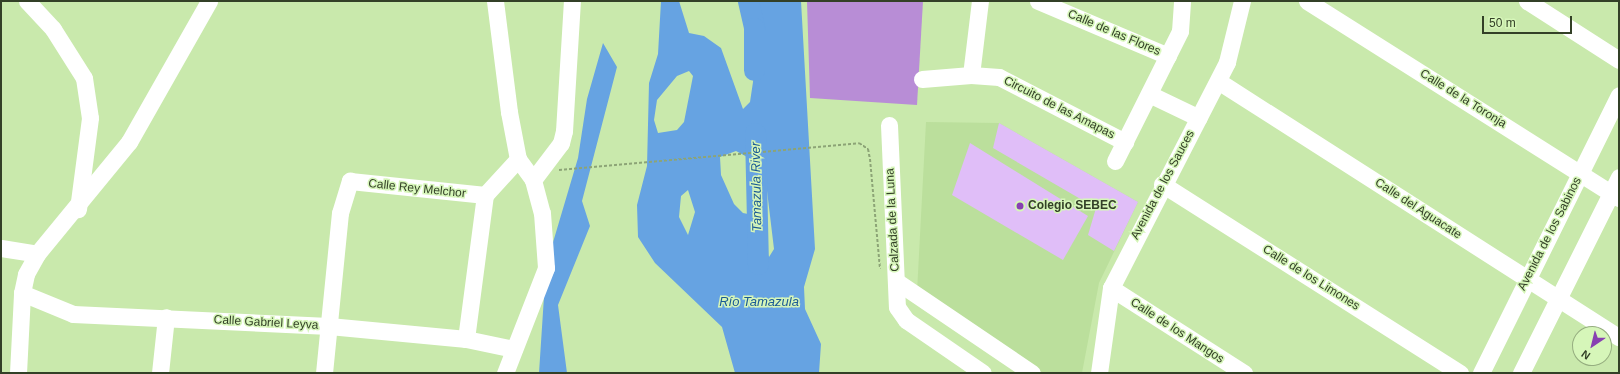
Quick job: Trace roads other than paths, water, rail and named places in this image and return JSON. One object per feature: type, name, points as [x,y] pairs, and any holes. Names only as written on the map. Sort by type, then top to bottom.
[{"type":"street","points":[[27,1],[53,29],[84,78],[90,118],[78,209]]},
{"type":"street","points":[[18,373],[22,293],[26,274],[38,254],[78,209],[130,142],[209,1]]},
{"type":"street","points":[[495,1],[508,112],[518,158],[533,180],[542,213],[546,268],[505,373]]},
{"type":"street","points":[[533,180],[560,143],[564,131],[572,1]]},
{"type":"street","points":[[971,75],[980,1]]},
{"type":"street","name":"Calle de las Flores","points":[[1038,1],[1168,56]]},
{"type":"street","name":"Circuito de las Amapas","points":[[922,79],[984,74],[1014,84],[1125,142],[1168,56],[1181,26],[1182,1]]},
{"type":"street","name":"Avenida de los Sauces","points":[[1099,373],[1111,288],[1162,184],[1218,81],[1232,50],[1242,1]]},
{"type":"street","name":"Calle de la Toronja","points":[[1307,1],[1615,195]]},
{"type":"street","points":[[1527,1],[1619,60]]},
{"type":"street","name":"Calle del Aguacate","points":[[1218,81],[1619,337]]},
{"type":"street","name":"Avenida de los Sabinos","points":[[1480,373],[1619,96]]},
{"type":"street","points":[[1147,99],[1196,123]]},
{"type":"street","name":"Calzada de la Luna","points":[[889,125],[896,281],[901,315],[983,373]]},
{"type":"street","points":[[1115,161],[1125,142]]},
{"type":"street","points":[[466,339],[485,195],[518,158]]},
{"type":"street","points":[[1521,373],[1558,298],[1615,195],[1619,177]]},
{"type":"street","name":"Calle Rey Melchor","points":[[329,326],[340,213],[350,181],[485,195]]},
{"type":"street","name":"Calle de los Limones","points":[[1162,184],[1460,373]]},
{"type":"street","points":[[1,248],[38,254]]},
{"type":"street","points":[[896,281],[1032,373]]},
{"type":"street","name":"Calle de los Mangos","points":[[1111,288],[1244,373]]},
{"type":"street","name":"Calle Gabriel Leyva","points":[[22,293],[73,314],[166,317],[329,326],[466,339],[514,349]]},
{"type":"street","points":[[160,373],[166,317]]},
{"type":"street","points":[[324,373],[329,326]]},
{"type":"water","name":"Río Tamazula","points":[[661,1],[679,1],[689,33],[704,36],[721,48],[743,109],[750,102],[753,82],[756,28],[752,1],[801,1],[815,249],[804,287],[805,309],[821,344],[819,373],[735,373],[722,327],[655,263],[638,237],[637,205],[647,166],[649,83],[658,54]],"holes":[[[689,71],[693,76],[684,122],[677,130],[658,133],[654,120],[657,100],[677,76]],[[736,151],[764,166],[774,249],[769,257],[754,228],[753,215],[743,213],[734,204],[721,175],[720,157]],[[688,190],[695,212],[688,235],[679,217],[681,196]]]},
{"type":"water","points":[[603,43],[617,67],[582,201],[590,226],[558,305],[567,373],[539,373],[546,266],[578,158],[587,99]]},
{"type":"waterway","name":"Tamazula River","points":[[748,1],[754,28],[754,70]]},
{"type":"waterway","name":"Tamazula River","points":[[755,133],[758,264]]},
{"type":"place","name":"Colegio SEBEC","points":[[1020,206]]}]
